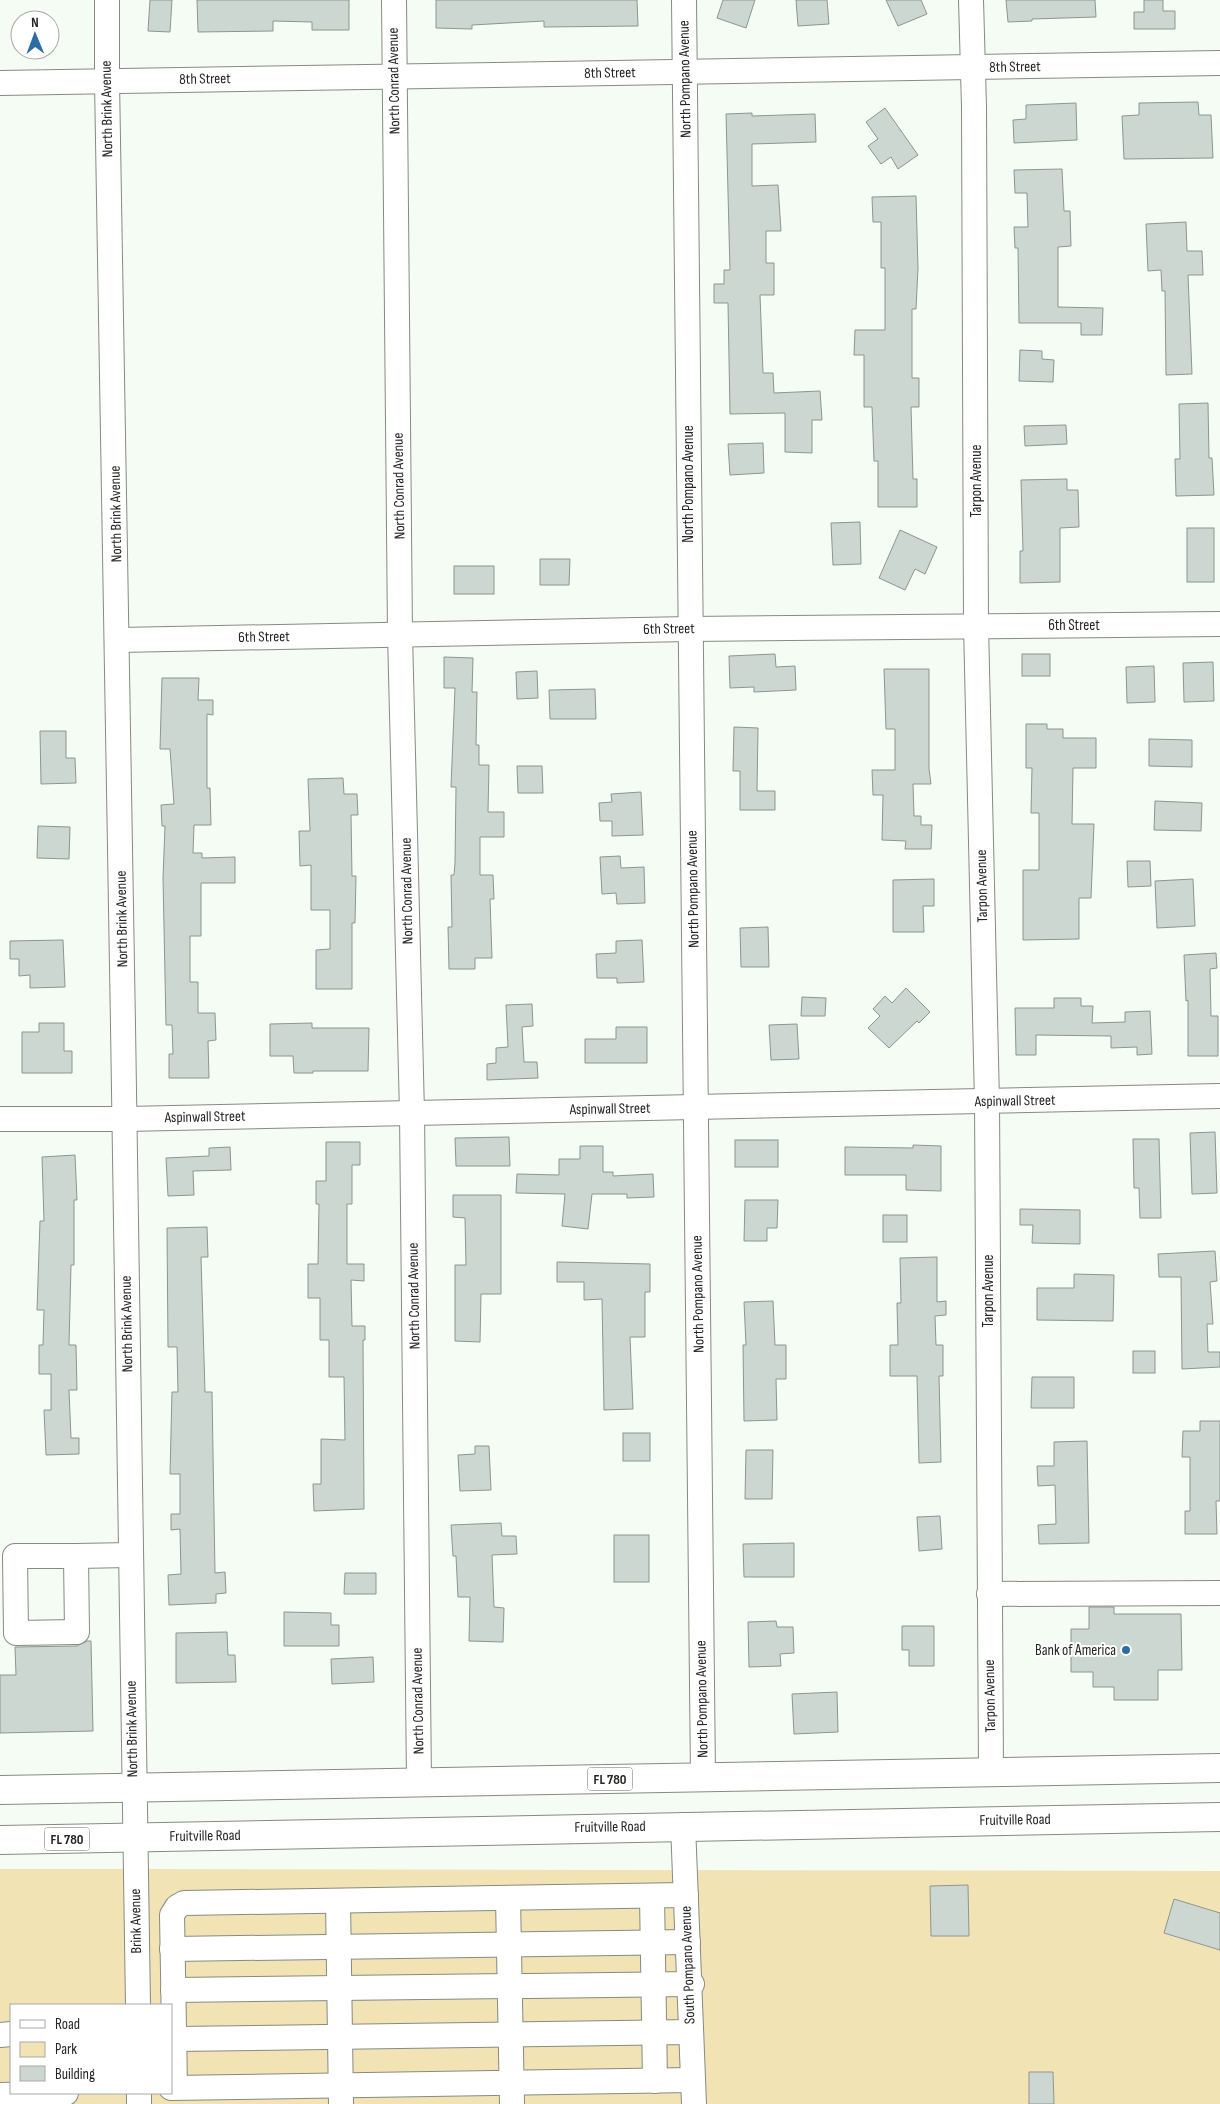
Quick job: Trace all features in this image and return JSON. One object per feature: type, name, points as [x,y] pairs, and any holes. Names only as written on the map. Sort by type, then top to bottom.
[{"type":"main road","name":"FL 780","points":[[0,1790],[1220,1768]]},
{"type":"main road","name":"Fruitville Road","points":[[0,1840],[683,1825],[1220,1817]]},
{"type":"street","name":"North Brink Avenue","points":[[107,0],[106,81],[119,640],[134,1838]]},
{"type":"street","name":"North Conrad Avenue","points":[[394,0],[400,634],[412,1113],[419,1783]]},
{"type":"street","name":"North Pompano Avenue","points":[[684,0],[689,629],[703,1777]]},
{"type":"street","name":"Tarpon Avenue","points":[[971,0],[976,625],[987,1102],[990,1772]]},
{"type":"street","name":"8th Street","points":[[0,83],[1220,63]]},
{"type":"street","name":"6th Street","points":[[119,640],[689,629],[1220,624]]},
{"type":"street","name":"Aspinwall Street","points":[[0,1119],[125,1119],[1220,1096]]},
{"type":"street","points":[[76,1556],[130,1555]]},
{"type":"street","points":[[989,1594],[1220,1594]]},
{"type":"street","name":"South Pompano Avenue","points":[[683,1825],[694,2104]]},
{"type":"street","name":"Brink Avenue","points":[[134,1838],[138,2004]]},
{"type":"street","points":[[686,1895],[184,1903],[177,1907],[172,1915],[173,2088],[341,2095],[511,2093],[655,2081],[692,2080]]},
{"type":"street","points":[[652,1896],[655,2081]]},
{"type":"street","points":[[508,1898],[511,2093]]},
{"type":"street","points":[[338,1901],[341,2095]]},
{"type":"street","points":[[172,1949],[688,1942]]},
{"type":"street","points":[[173,1990],[690,1984]]},
{"type":"street","points":[[174,2039],[691,2032]]},
{"type":"green space","points":[[0,1869],[125,1869],[128,2004],[10,2004],[10,2094],[129,2094],[130,2104],[0,2104]]},
{"type":"green space","points":[[145,1869],[675,1870],[684,2104],[149,2104],[149,2094],[172,2094],[172,2004],[147,2004]]},
{"type":"green space","points":[[695,1870],[1220,1871],[1220,2104],[704,2104]]},
{"type":"building","points":[[150,0],[172,0],[170,32],[148,31]]},
{"type":"building","points":[[197,0],[349,0],[349,30],[312,30],[312,22],[273,21],[273,31],[198,32]]},
{"type":"building","points":[[436,0],[637,0],[638,26],[544,27],[544,21],[472,25],[472,29],[436,28]]},
{"type":"building","points":[[723,0],[755,0],[746,28],[717,18]]},
{"type":"building","points":[[796,0],[827,0],[829,24],[798,26]]},
{"type":"building","points":[[886,0],[921,0],[927,14],[898,26]]},
{"type":"building","points":[[1006,0],[1095,0],[1096,17],[1032,19],[1032,21],[1008,22]]},
{"type":"building","points":[[1144,0],[1163,0],[1163,11],[1175,11],[1175,29],[1134,29],[1134,12],[1144,12]]},
{"type":"building","points":[[1198,102],[1199,115],[1211,115],[1213,158],[1124,159],[1122,116],[1139,115],[1139,103]]},
{"type":"building","points":[[1076,103],[1077,140],[1014,143],[1013,120],[1026,119],[1026,105]]},
{"type":"building","points":[[885,108],[918,155],[898,169],[891,157],[881,164],[868,146],[878,139],[866,122]]},
{"type":"building","points":[[752,113],[752,116],[815,114],[816,142],[752,144],[752,186],[778,185],[781,231],[766,231],[766,263],[774,263],[774,295],[760,295],[763,373],[773,373],[774,393],[820,391],[822,420],[812,420],[812,453],[785,452],[785,413],[730,414],[728,303],[714,303],[714,284],[724,284],[724,270],[730,270],[726,114]]},
{"type":"building","points":[[1062,169],[1064,211],[1070,211],[1071,246],[1058,247],[1058,307],[1103,308],[1102,335],[1081,335],[1081,323],[1019,323],[1018,248],[1015,248],[1014,227],[1028,227],[1027,193],[1015,193],[1014,170]]},
{"type":"building","points":[[916,196],[918,268],[916,309],[912,309],[912,378],[919,378],[919,407],[911,407],[913,479],[917,479],[917,507],[878,507],[878,461],[874,461],[872,407],[864,407],[864,355],[854,355],[855,330],[885,330],[885,268],[881,268],[881,222],[873,222],[872,197]]},
{"type":"building","points":[[1186,222],[1187,251],[1202,251],[1203,275],[1188,275],[1192,374],[1166,375],[1165,291],[1162,291],[1161,270],[1148,271],[1146,224]]},
{"type":"building","points":[[1020,350],[1042,351],[1042,359],[1054,360],[1053,382],[1019,381]]},
{"type":"building","points":[[1208,403],[1209,458],[1212,458],[1214,495],[1176,496],[1175,459],[1180,459],[1179,404]]},
{"type":"building","points":[[1066,425],[1067,444],[1025,446],[1024,426]]},
{"type":"building","points":[[763,443],[764,473],[730,475],[728,444]]},
{"type":"building","points":[[1067,479],[1067,490],[1078,490],[1079,527],[1060,528],[1060,582],[1020,583],[1020,551],[1023,551],[1021,480]]},
{"type":"building","points":[[860,522],[861,564],[833,565],[831,523]]},
{"type":"building","points":[[1187,528],[1214,528],[1214,582],[1187,582]]},
{"type":"building","points":[[900,530],[937,547],[925,574],[915,569],[905,590],[879,578]]},
{"type":"building","points":[[540,559],[570,559],[569,585],[540,585]]},
{"type":"building","points":[[454,566],[494,566],[494,594],[454,594]]},
{"type":"building","points":[[775,654],[776,667],[795,666],[796,690],[754,692],[754,687],[730,688],[729,656]]},
{"type":"building","points":[[1022,654],[1050,654],[1050,676],[1022,676]]},
{"type":"building","points":[[444,657],[473,658],[472,692],[477,692],[476,745],[479,745],[479,765],[489,765],[488,812],[504,812],[504,837],[480,837],[480,875],[493,875],[494,899],[490,899],[492,958],[475,958],[475,969],[449,969],[448,927],[452,927],[451,875],[454,875],[455,863],[456,787],[451,787],[455,688],[444,688]]},
{"type":"building","points":[[1213,662],[1214,701],[1184,702],[1183,663]]},
{"type":"building","points":[[1154,666],[1155,702],[1127,703],[1126,667]]},
{"type":"building","points":[[884,669],[929,669],[929,769],[931,784],[913,784],[914,816],[921,816],[921,825],[932,825],[931,849],[905,849],[906,841],[882,840],[883,795],[873,795],[872,770],[895,770],[895,729],[886,729]]},
{"type":"building","points":[[537,671],[538,698],[517,699],[516,672]]},
{"type":"building","points":[[162,678],[199,678],[198,700],[213,700],[213,715],[207,714],[207,788],[210,788],[211,825],[194,825],[193,853],[202,853],[202,858],[235,857],[235,883],[201,883],[201,936],[190,936],[190,982],[198,982],[198,1013],[215,1013],[216,1040],[208,1041],[209,1078],[169,1078],[169,1054],[173,1054],[172,1025],[166,1025],[163,878],[165,826],[162,826],[161,805],[174,804],[170,749],[160,749]]},
{"type":"building","points":[[595,689],[596,719],[550,719],[549,690]]},
{"type":"building","points":[[1026,724],[1047,724],[1047,729],[1063,729],[1063,738],[1096,738],[1096,768],[1073,768],[1072,824],[1094,824],[1091,898],[1079,898],[1079,939],[1023,940],[1023,870],[1039,870],[1039,813],[1031,813],[1032,768],[1026,768]]},
{"type":"building","points":[[734,727],[758,728],[757,791],[775,791],[775,810],[740,810],[740,771],[733,771]]},
{"type":"building","points":[[40,731],[66,731],[66,758],[75,758],[76,783],[41,784]]},
{"type":"building","points":[[1149,739],[1192,740],[1192,767],[1149,766]]},
{"type":"building","points":[[517,766],[542,766],[543,793],[518,793]]},
{"type":"building","points":[[343,778],[344,794],[357,794],[358,815],[351,815],[352,876],[356,876],[355,923],[352,923],[352,989],[316,989],[316,950],[330,949],[330,910],[311,910],[311,865],[300,866],[299,831],[310,831],[308,779]]},
{"type":"building","points":[[641,792],[643,835],[612,836],[612,821],[600,821],[599,803],[612,802],[611,794]]},
{"type":"building","points":[[1155,801],[1202,803],[1201,831],[1154,830]]},
{"type":"building","points":[[38,826],[70,827],[69,859],[37,858]]},
{"type":"building","points":[[620,856],[621,868],[644,867],[645,903],[617,904],[616,893],[602,894],[600,857]]},
{"type":"building","points":[[1127,861],[1150,861],[1151,886],[1128,887]]},
{"type":"building","points":[[934,879],[934,906],[923,906],[924,932],[893,932],[893,880]]},
{"type":"building","points":[[1193,879],[1195,926],[1157,928],[1155,881]]},
{"type":"building","points":[[768,927],[769,967],[741,967],[740,928]]},
{"type":"building","points":[[63,940],[65,987],[30,988],[30,975],[19,976],[19,959],[10,959],[10,941]]},
{"type":"building","points":[[642,940],[644,982],[617,983],[617,978],[597,978],[596,954],[616,953],[616,941]]},
{"type":"building","points":[[1216,953],[1217,968],[1210,969],[1211,1016],[1218,1016],[1218,1056],[1188,1056],[1188,1000],[1186,1001],[1184,955]]},
{"type":"building","points":[[906,988],[930,1012],[919,1023],[917,1021],[889,1048],[868,1028],[880,1016],[873,1009],[885,996],[892,1003]]},
{"type":"building","points":[[802,997],[826,998],[825,1016],[801,1016]]},
{"type":"building","points":[[1054,998],[1081,998],[1081,1006],[1093,1006],[1092,1023],[1125,1022],[1125,1012],[1150,1011],[1152,1054],[1137,1055],[1137,1047],[1111,1048],[1111,1036],[1036,1035],[1036,1055],[1016,1055],[1015,1008],[1054,1008]]},
{"type":"building","points":[[532,1004],[533,1026],[522,1027],[524,1062],[537,1062],[538,1078],[487,1080],[487,1064],[496,1063],[496,1048],[508,1047],[506,1005]]},
{"type":"building","points":[[39,1023],[64,1023],[64,1051],[72,1051],[72,1073],[22,1073],[22,1032],[39,1032]]},
{"type":"building","points":[[312,1023],[312,1028],[369,1028],[368,1071],[294,1073],[293,1056],[270,1056],[270,1024]]},
{"type":"building","points":[[797,1024],[799,1059],[771,1060],[769,1025]]},
{"type":"building","points":[[616,1027],[647,1027],[647,1063],[585,1063],[585,1039],[616,1039]]},
{"type":"building","points":[[1215,1132],[1217,1193],[1192,1194],[1190,1133]]},
{"type":"building","points":[[509,1137],[510,1166],[456,1166],[455,1138]]},
{"type":"building","points":[[1133,1139],[1159,1139],[1161,1218],[1140,1218],[1139,1188],[1134,1188]]},
{"type":"building","points":[[735,1140],[778,1140],[778,1167],[735,1167]]},
{"type":"building","points":[[326,1142],[360,1142],[360,1165],[352,1165],[352,1204],[347,1204],[347,1264],[364,1264],[364,1281],[351,1280],[352,1326],[365,1326],[365,1340],[363,1340],[364,1509],[314,1511],[313,1484],[321,1484],[321,1439],[345,1440],[344,1377],[329,1377],[329,1340],[320,1340],[320,1298],[308,1298],[308,1264],[318,1264],[319,1204],[316,1204],[316,1181],[326,1181]]},
{"type":"building","points":[[913,1145],[941,1146],[941,1191],[906,1190],[906,1175],[845,1175],[845,1147],[913,1148]]},
{"type":"building","points":[[580,1146],[603,1146],[603,1172],[613,1172],[613,1176],[653,1174],[654,1197],[627,1198],[627,1194],[592,1194],[588,1229],[562,1226],[565,1194],[516,1193],[517,1174],[559,1175],[559,1159],[580,1159]]},
{"type":"building","points":[[230,1147],[231,1170],[193,1171],[194,1195],[168,1196],[166,1158],[209,1156],[209,1148]]},
{"type":"building","points":[[75,1155],[77,1200],[74,1200],[74,1265],[71,1265],[69,1345],[76,1345],[77,1390],[69,1390],[71,1438],[79,1438],[79,1454],[46,1455],[44,1410],[51,1410],[51,1374],[39,1374],[39,1345],[43,1345],[44,1310],[37,1310],[40,1221],[44,1221],[42,1157]]},
{"type":"building","points":[[453,1195],[501,1195],[501,1294],[481,1294],[480,1342],[455,1341],[455,1265],[466,1265],[465,1218],[453,1217]]},
{"type":"building","points":[[745,1200],[778,1200],[777,1228],[767,1228],[767,1241],[744,1241]]},
{"type":"building","points":[[1020,1209],[1080,1210],[1080,1244],[1032,1243],[1033,1225],[1020,1225]]},
{"type":"building","points":[[883,1215],[907,1215],[907,1242],[883,1242]]},
{"type":"building","points":[[207,1227],[208,1257],[201,1257],[205,1392],[212,1392],[215,1573],[225,1572],[226,1593],[216,1594],[216,1603],[169,1605],[168,1575],[181,1574],[180,1529],[171,1530],[171,1514],[180,1514],[180,1474],[170,1474],[172,1392],[178,1392],[177,1347],[168,1347],[167,1228]]},
{"type":"building","points":[[1215,1251],[1217,1281],[1210,1282],[1213,1324],[1207,1324],[1208,1352],[1220,1352],[1220,1367],[1182,1369],[1181,1277],[1159,1277],[1158,1254]]},
{"type":"building","points":[[937,1257],[937,1302],[946,1301],[946,1315],[935,1316],[936,1345],[943,1345],[943,1376],[939,1376],[941,1462],[919,1463],[917,1376],[890,1376],[890,1345],[898,1345],[897,1303],[901,1303],[900,1258]]},
{"type":"building","points":[[557,1262],[650,1264],[650,1292],[645,1292],[645,1337],[630,1337],[633,1409],[604,1410],[602,1299],[584,1300],[584,1282],[557,1282]]},
{"type":"building","points":[[1074,1274],[1114,1275],[1113,1321],[1037,1320],[1037,1288],[1074,1288]]},
{"type":"building","points":[[773,1301],[775,1345],[786,1345],[786,1379],[776,1379],[777,1420],[744,1421],[743,1345],[746,1345],[744,1302]]},
{"type":"building","points":[[1133,1351],[1155,1351],[1155,1373],[1133,1373]]},
{"type":"building","points":[[1032,1377],[1074,1377],[1074,1408],[1031,1408]]},
{"type":"building","points":[[1200,1421],[1220,1421],[1220,1501],[1216,1501],[1217,1534],[1185,1534],[1185,1511],[1190,1511],[1190,1457],[1182,1457],[1183,1431],[1200,1431]]},
{"type":"building","points":[[623,1433],[650,1433],[650,1461],[623,1461]]},
{"type":"building","points":[[1087,1441],[1089,1543],[1039,1544],[1038,1525],[1056,1524],[1055,1485],[1038,1486],[1037,1466],[1054,1466],[1054,1442]]},
{"type":"building","points":[[475,1446],[489,1446],[491,1490],[460,1491],[458,1455],[475,1454]]},
{"type":"building","points":[[746,1450],[773,1450],[772,1499],[745,1499]]},
{"type":"building","points":[[940,1516],[942,1549],[919,1551],[917,1517]]},
{"type":"building","points":[[501,1523],[502,1536],[516,1536],[517,1554],[492,1555],[494,1607],[504,1608],[503,1642],[469,1641],[470,1597],[458,1597],[456,1556],[453,1556],[451,1525]]},
{"type":"building","points":[[614,1535],[649,1535],[649,1582],[614,1582]]},
{"type":"building","points":[[794,1543],[794,1577],[744,1577],[743,1544]]},
{"type":"building","points":[[345,1573],[376,1573],[376,1594],[344,1594]]},
{"type":"building","name":"Bank of America","points":[[1089,1607],[1114,1607],[1114,1614],[1181,1614],[1182,1670],[1158,1670],[1158,1700],[1114,1700],[1114,1687],[1093,1687],[1093,1672],[1071,1672],[1071,1629],[1089,1629]]},
{"type":"building","points":[[284,1612],[331,1613],[331,1625],[339,1625],[339,1646],[284,1646]]},
{"type":"building","points":[[776,1621],[777,1627],[793,1627],[794,1653],[780,1654],[781,1666],[749,1667],[748,1622]]},
{"type":"building","points":[[902,1626],[934,1626],[934,1666],[909,1666],[909,1650],[902,1650]]},
{"type":"building","points":[[227,1632],[228,1655],[235,1655],[236,1682],[176,1683],[176,1633]]},
{"type":"building","points":[[91,1641],[93,1731],[0,1733],[0,1675],[16,1675],[15,1647],[77,1646]]},
{"type":"building","points":[[373,1657],[374,1682],[332,1684],[331,1659]]},
{"type":"building","points":[[837,1692],[838,1732],[794,1734],[792,1694]]},
{"type":"building","points":[[968,1885],[969,1936],[931,1936],[930,1886]]},
{"type":"building","points":[[1174,1899],[1220,1913],[1220,1950],[1164,1933]]},
{"type":"building","points":[[1029,2072],[1053,2072],[1054,2104],[1029,2104]]},
{"type":"place","name":"Bank of America","points":[[1126,1650]]}]
